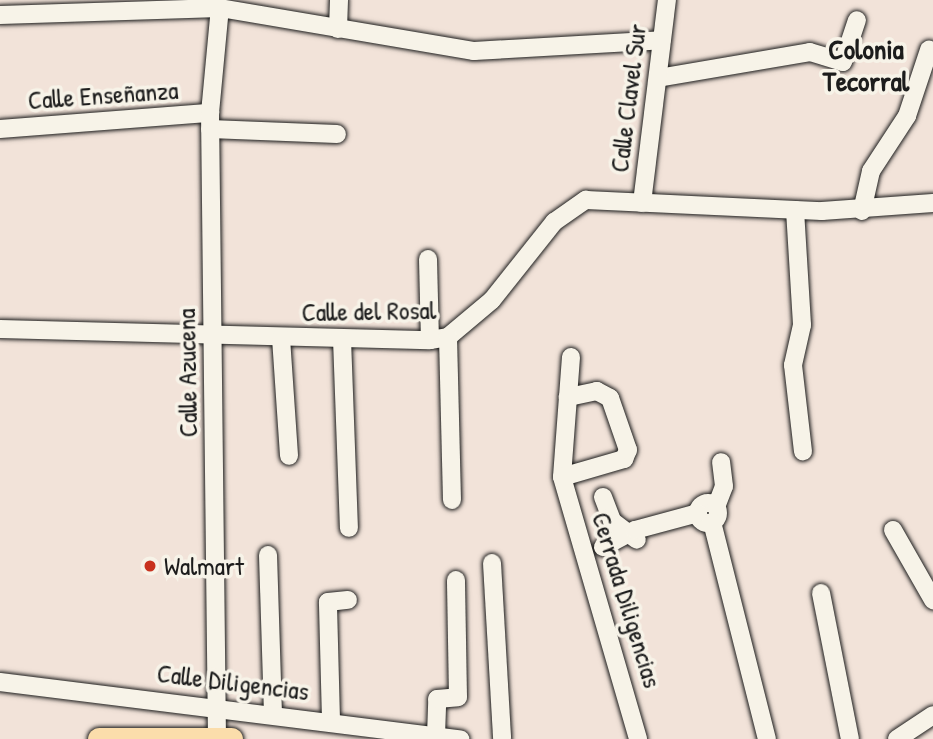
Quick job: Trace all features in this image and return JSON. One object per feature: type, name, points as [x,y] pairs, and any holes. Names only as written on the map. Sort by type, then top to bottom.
[{"type":"main road","points":[[99,739],[222,738]]},
{"type":"street","points":[[338,29],[339,0]]},
{"type":"street","name":"Calle Clavel Sur","points":[[642,203],[667,0]]},
{"type":"street","points":[[0,15],[220,8],[474,51],[662,40]]},
{"type":"street","name":"Calle Azucena","points":[[220,8],[210,121],[218,708],[222,738]]},
{"type":"street","points":[[658,78],[810,52],[843,62],[857,20]]},
{"type":"street","points":[[862,211],[872,171],[907,116],[929,50]]},
{"type":"street","name":"Calle Enseñanza","points":[[0,129],[210,121],[337,134]]},
{"type":"street","name":"Calle del Rosal","points":[[0,329],[430,340],[448,337],[492,300],[554,222],[586,200],[862,211],[933,203]]},
{"type":"street","points":[[795,210],[803,325],[793,365],[803,451]]},
{"type":"street","points":[[428,259],[430,340]]},
{"type":"street","points":[[448,337],[452,500]]},
{"type":"street","points":[[281,338],[289,456]]},
{"type":"street","points":[[342,339],[349,528]]},
{"type":"street","name":"Cerrada Diligencias","points":[[571,357],[562,477],[638,739]]},
{"type":"street","points":[[562,477],[614,463],[628,450],[610,398],[597,391],[568,397]]},
{"type":"street","points":[[603,547],[707,515],[724,486],[721,462]]},
{"type":"street","points":[[603,497],[612,521],[631,538]]},
{"type":"street","points":[[707,515],[766,739]]},
{"type":"street","points":[[893,530],[933,600]]},
{"type":"street","points":[[268,555],[273,714]]},
{"type":"street","points":[[492,563],[502,739]]},
{"type":"street","points":[[436,736],[437,699],[458,697],[456,580]]},
{"type":"street","points":[[821,593],[850,739]]},
{"type":"street","points":[[331,720],[328,602],[348,600]]},
{"type":"street","name":"Calle Diligencias","points":[[0,682],[331,720],[402,735],[460,739]]},
{"type":"street","points":[[897,739],[933,715]]},
{"type":"place","name":"Walmart","points":[[150,566]]},
{"type":"district","name":"Colonia Tecorral","points":[[866,65]]}]
